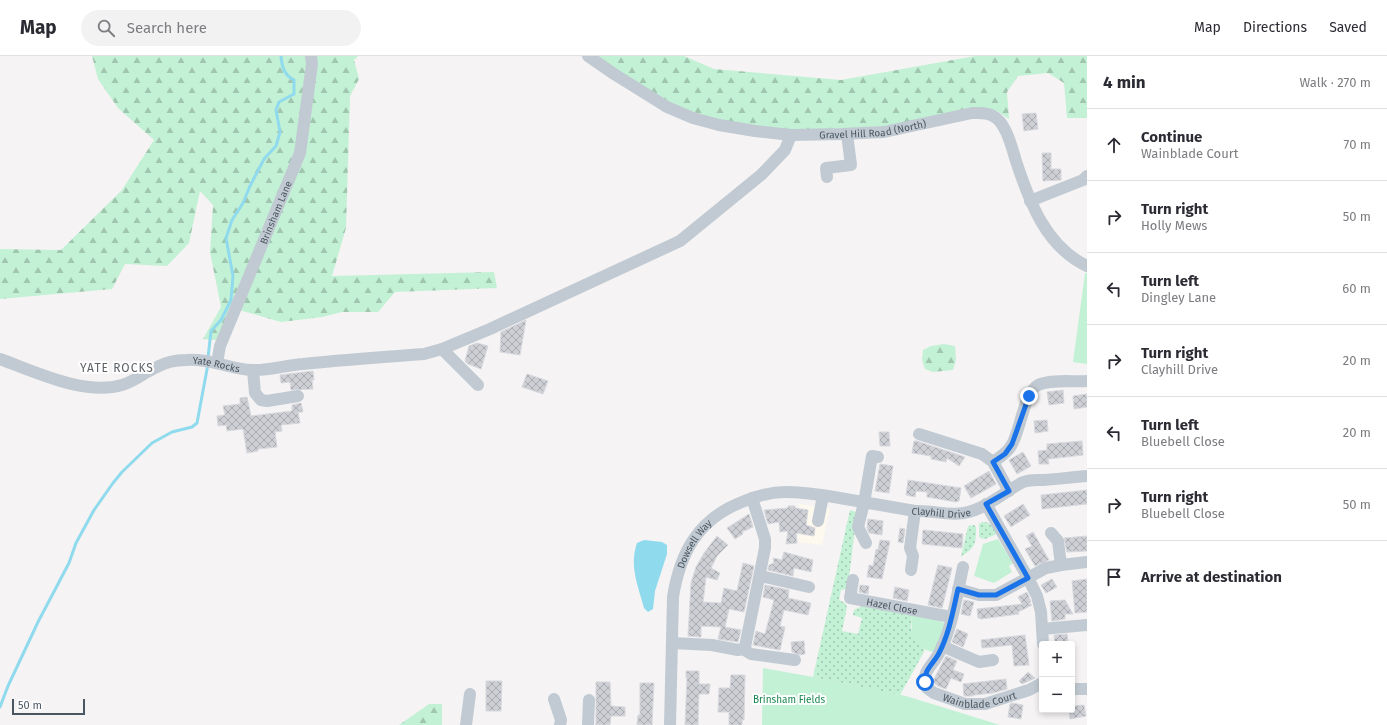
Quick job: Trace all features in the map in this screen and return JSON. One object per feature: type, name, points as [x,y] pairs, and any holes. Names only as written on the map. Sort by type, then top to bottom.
[{"type":"street","name":"Brinsham Lane","points":[[217,363],[220,346],[300,153],[312,64],[311,56]]},
{"type":"street","name":"Gravel Hill Road (North)","points":[[588,56],[667,107],[693,118],[719,125],[791,135],[847,134],[884,132],[972,113],[982,113],[993,116],[1004,128],[1030,201],[1047,232],[1055,243],[1073,259],[1087,266]]},
{"type":"street","points":[[827,177],[826,168],[851,165],[847,134]]},
{"type":"street","name":"Yate Rocks","points":[[0,359],[72,384],[89,388],[106,388],[122,386],[156,367],[172,361],[188,360],[217,363],[253,370],[302,364],[424,354],[442,349],[490,329],[680,241],[761,175],[785,150],[791,135]]},
{"type":"street","points":[[1030,201],[1083,180],[1087,176]]},
{"type":"street","points":[[442,349],[478,385]]},
{"type":"street","points":[[253,370],[255,393],[260,400],[277,400],[298,396]]},
{"type":"street","points":[[993,462],[1005,454],[1012,444],[1029,396],[1037,385],[1048,382],[1087,381]]},
{"type":"street","points":[[919,434],[982,454],[993,462],[1009,491]]},
{"type":"street","points":[[866,543],[858,527],[872,456],[878,457]]},
{"type":"street","name":"Clayhill Drive","points":[[862,502],[915,511],[949,514],[964,513],[975,510],[1024,482],[1034,479],[1043,480],[1087,476]]},
{"type":"street","name":"Dowsell Way","points":[[670,725],[673,598],[675,586],[680,566],[687,551],[703,527],[716,515],[730,506],[752,498],[770,494],[786,492],[862,502]]},
{"type":"street","points":[[818,521],[822,496]]},
{"type":"street","points":[[743,649],[745,647],[765,548],[765,539],[752,498]]},
{"type":"street","points":[[986,504],[1037,596],[1041,612],[1043,641]]},
{"type":"street","points":[[911,570],[913,556],[910,548],[915,511]]},
{"type":"street","points":[[1051,533],[1058,541],[1061,565]]},
{"type":"street","points":[[958,589],[979,595],[996,595],[1046,568],[1087,562]]},
{"type":"street","name":"Wainblade Court","points":[[964,567],[947,633],[938,656],[928,668],[925,675],[927,688],[934,693],[965,704],[985,704],[1029,690],[1039,685]]},
{"type":"street","points":[[760,576],[809,587]]},
{"type":"street","name":"Hazel Close","points":[[853,580],[850,598],[852,604],[951,617]]},
{"type":"street","points":[[1042,629],[1087,625]]},
{"type":"street","points":[[672,643],[712,645],[738,650],[743,649],[751,654],[795,660]]},
{"type":"street","points":[[942,646],[980,662],[993,660]]},
{"type":"street","points":[[1075,689],[1087,689]]},
{"type":"street","points":[[466,725],[470,694]]},
{"type":"street","points":[[554,699],[561,720],[560,725]]},
{"type":"street","points":[[588,725],[589,700]]},
{"type":"shaded area","points":[[799,504],[830,508],[822,545],[798,542]]},
{"type":"green space","points":[[92,56],[358,56],[354,60],[359,79],[350,96],[346,228],[332,276],[494,272],[497,288],[395,292],[378,312],[342,312],[322,317],[281,322],[232,308],[216,340],[203,339],[221,307],[210,252],[213,205],[200,191],[189,243],[167,266],[125,264],[112,289],[0,299],[0,249],[61,250],[122,190],[154,140],[118,108],[98,79]]},
{"type":"green space","points":[[595,56],[684,56],[714,69],[841,80],[975,56],[1087,56],[1087,118],[1067,118],[1064,83],[1048,73],[1018,76],[1007,92],[1009,119],[997,111],[884,126],[792,130],[719,121],[671,104]]},
{"type":"green space","points":[[1085,273],[1087,273],[1087,364],[1073,362]]},
{"type":"green space","points":[[944,344],[955,346],[956,360],[953,370],[933,372],[925,369],[922,360],[923,350],[931,346]]},
{"type":"green space","points":[[850,510],[859,513],[854,536],[848,586],[846,589],[841,590],[839,600],[845,603],[847,607],[842,631],[858,634],[862,618],[853,615],[854,610],[862,606],[912,615],[911,628],[920,646],[925,650],[900,695],[813,677]]},
{"type":"green space","points":[[982,522],[990,524],[997,534],[985,539],[980,538],[979,524]]},
{"type":"green space","points":[[974,525],[976,527],[976,533],[974,545],[961,557],[968,526]]},
{"type":"green space","points":[[998,539],[1013,563],[1009,566],[1012,572],[994,583],[974,576],[983,544]]},
{"type":"green space","points":[[912,615],[944,623],[944,627],[934,652],[921,647],[914,639]]},
{"type":"green space","name":"Brinsham Fields","points":[[763,668],[906,696],[1000,725],[762,725]]},
{"type":"green space","points":[[429,704],[442,704],[442,725],[399,725]]},
{"type":"water","points":[[644,540],[662,542],[667,545],[667,554],[655,591],[653,609],[648,612],[644,608],[634,568],[637,543]]},
{"type":"building","points":[[1036,113],[1038,129],[1024,131],[1022,114]]},
{"type":"building","points":[[1042,153],[1051,153],[1051,169],[1061,169],[1061,180],[1043,181]]},
{"type":"building","points":[[526,320],[520,355],[500,352],[501,332]]},
{"type":"building","points":[[477,343],[488,346],[481,369],[468,364],[465,361],[469,346]]},
{"type":"building","points":[[313,371],[313,389],[291,390],[290,382],[281,383],[280,375]]},
{"type":"building","points":[[527,374],[548,381],[543,394],[522,387]]},
{"type":"building","points":[[1063,390],[1064,403],[1049,405],[1047,392]]},
{"type":"building","points":[[1087,394],[1087,407],[1074,409],[1073,396]]},
{"type":"building","points":[[247,397],[251,416],[292,411],[292,405],[301,403],[303,412],[298,412],[300,423],[281,425],[282,431],[275,432],[277,447],[258,449],[258,451],[247,453],[243,429],[227,431],[226,425],[218,426],[217,416],[225,415],[223,406],[240,404],[240,398]]},
{"type":"building","points":[[1047,420],[1048,431],[1035,433],[1034,421]]},
{"type":"building","points":[[879,432],[889,432],[890,446],[880,446]]},
{"type":"building","points":[[914,441],[965,457],[959,466],[947,458],[946,462],[931,459],[931,456],[912,453]]},
{"type":"building","points":[[1082,441],[1083,455],[1048,459],[1049,464],[1039,464],[1038,451],[1047,450],[1047,444]]},
{"type":"building","points":[[1023,452],[1031,466],[1017,474],[1009,460]]},
{"type":"building","points":[[880,464],[893,466],[889,493],[875,491]]},
{"type":"building","points":[[989,471],[996,484],[971,498],[964,486]]},
{"type":"building","points":[[908,480],[961,488],[959,501],[956,502],[927,497],[927,492],[916,491],[915,497],[906,495]]},
{"type":"building","points":[[1087,490],[1087,504],[1042,509],[1041,495]]},
{"type":"building","points":[[1023,504],[1030,515],[1011,527],[1004,516]]},
{"type":"building","points":[[788,506],[795,506],[795,508],[808,510],[806,525],[815,528],[814,536],[796,533],[797,543],[786,544],[788,531],[780,532],[779,522],[768,524],[764,510],[788,508]]},
{"type":"building","points":[[749,514],[753,527],[742,532],[743,534],[735,539],[727,528]]},
{"type":"building","points":[[868,519],[883,521],[882,535],[869,533],[867,528]]},
{"type":"building","points":[[900,528],[905,529],[903,543],[898,542]]},
{"type":"building","points":[[923,530],[963,534],[962,548],[922,544]]},
{"type":"building","points":[[1033,532],[1049,560],[1035,566],[1025,549],[1032,546],[1026,536]]},
{"type":"building","points":[[717,536],[728,545],[717,556],[711,568],[720,573],[717,580],[706,577],[703,602],[721,603],[724,588],[737,591],[743,563],[754,566],[744,612],[729,609],[725,627],[741,630],[738,642],[718,639],[721,627],[701,626],[701,637],[688,636],[691,583],[696,567],[704,553]]},
{"type":"building","points":[[1087,536],[1087,551],[1067,552],[1064,538]]},
{"type":"building","points":[[880,540],[890,541],[882,579],[867,577],[869,565],[873,566],[876,549],[878,550]]},
{"type":"building","points":[[784,552],[813,560],[811,572],[794,568],[793,576],[768,570],[769,565],[774,563],[773,558],[782,560]]},
{"type":"building","points":[[938,565],[952,568],[942,608],[928,605]]},
{"type":"building","points":[[1052,579],[1057,587],[1046,593],[1041,585]]},
{"type":"building","points":[[1087,579],[1087,612],[1075,613],[1072,581]]},
{"type":"building","points":[[765,585],[789,590],[788,598],[811,603],[808,615],[784,610],[780,626],[785,627],[780,650],[753,645],[756,631],[765,634],[774,600],[763,597]]},
{"type":"building","points":[[860,585],[869,586],[868,594],[859,592]]},
{"type":"building","points":[[895,587],[909,590],[907,601],[893,598]]},
{"type":"building","points":[[1027,592],[1031,602],[1028,604],[1032,605],[1018,612],[1019,614],[981,619],[978,618],[977,609],[1022,604],[1018,597]]},
{"type":"building","points":[[964,600],[974,602],[970,616],[961,614]]},
{"type":"building","points":[[1065,600],[1073,614],[1065,614],[1065,619],[1052,621],[1050,601]]},
{"type":"building","points":[[957,629],[968,634],[963,647],[952,642]]},
{"type":"building","points":[[1067,634],[1068,641],[1055,641],[1054,635]]},
{"type":"building","points":[[1025,635],[1029,665],[1014,666],[1012,645],[982,648],[981,640]]},
{"type":"building","points":[[804,641],[805,654],[800,655],[792,652],[791,642]]},
{"type":"building","points":[[946,656],[957,661],[953,670],[964,674],[961,682],[951,678],[946,689],[938,686],[933,681]]},
{"type":"building","points":[[686,671],[699,671],[699,684],[710,684],[709,694],[699,694],[698,725],[685,725]]},
{"type":"building","points":[[1028,672],[1035,678],[1022,684],[1019,681]]},
{"type":"building","points":[[731,675],[745,675],[744,720],[742,720],[742,725],[729,725],[729,712],[718,712],[719,688],[730,688]]},
{"type":"building","points":[[1006,679],[1007,689],[993,693],[964,696],[963,684]]},
{"type":"building","points":[[486,681],[502,681],[501,711],[486,711]]},
{"type":"building","points":[[596,682],[610,682],[611,706],[625,707],[625,716],[611,716],[610,725],[596,725]]},
{"type":"building","points":[[640,683],[654,683],[652,725],[637,725],[638,715],[640,715]]},
{"type":"building","points":[[1010,704],[1023,705],[1021,719],[1008,717]]},
{"type":"building","points":[[1084,705],[1086,716],[1070,719],[1069,713],[1075,713],[1075,706]]},
{"type":"waterway","points":[[208,358],[211,331],[221,320],[231,300],[233,276],[226,238],[232,220],[243,203],[264,159],[276,146],[280,132],[276,110],[279,102],[294,94],[294,80],[288,76],[284,70],[281,56]]},
{"type":"waterway","points":[[0,707],[8,686],[38,622],[69,563],[76,543],[94,510],[122,472],[152,443],[172,432],[192,427],[197,423],[208,364]]},
{"type":"district","name":"YATE ROCKS","points":[[117,368]]},
{"type":"route","points":[[925,682],[925,675],[928,668],[938,656],[947,633],[958,589],[979,595],[996,595],[1028,578],[986,504],[1009,491],[993,462],[1005,454],[1012,444],[1029,396]]}]
